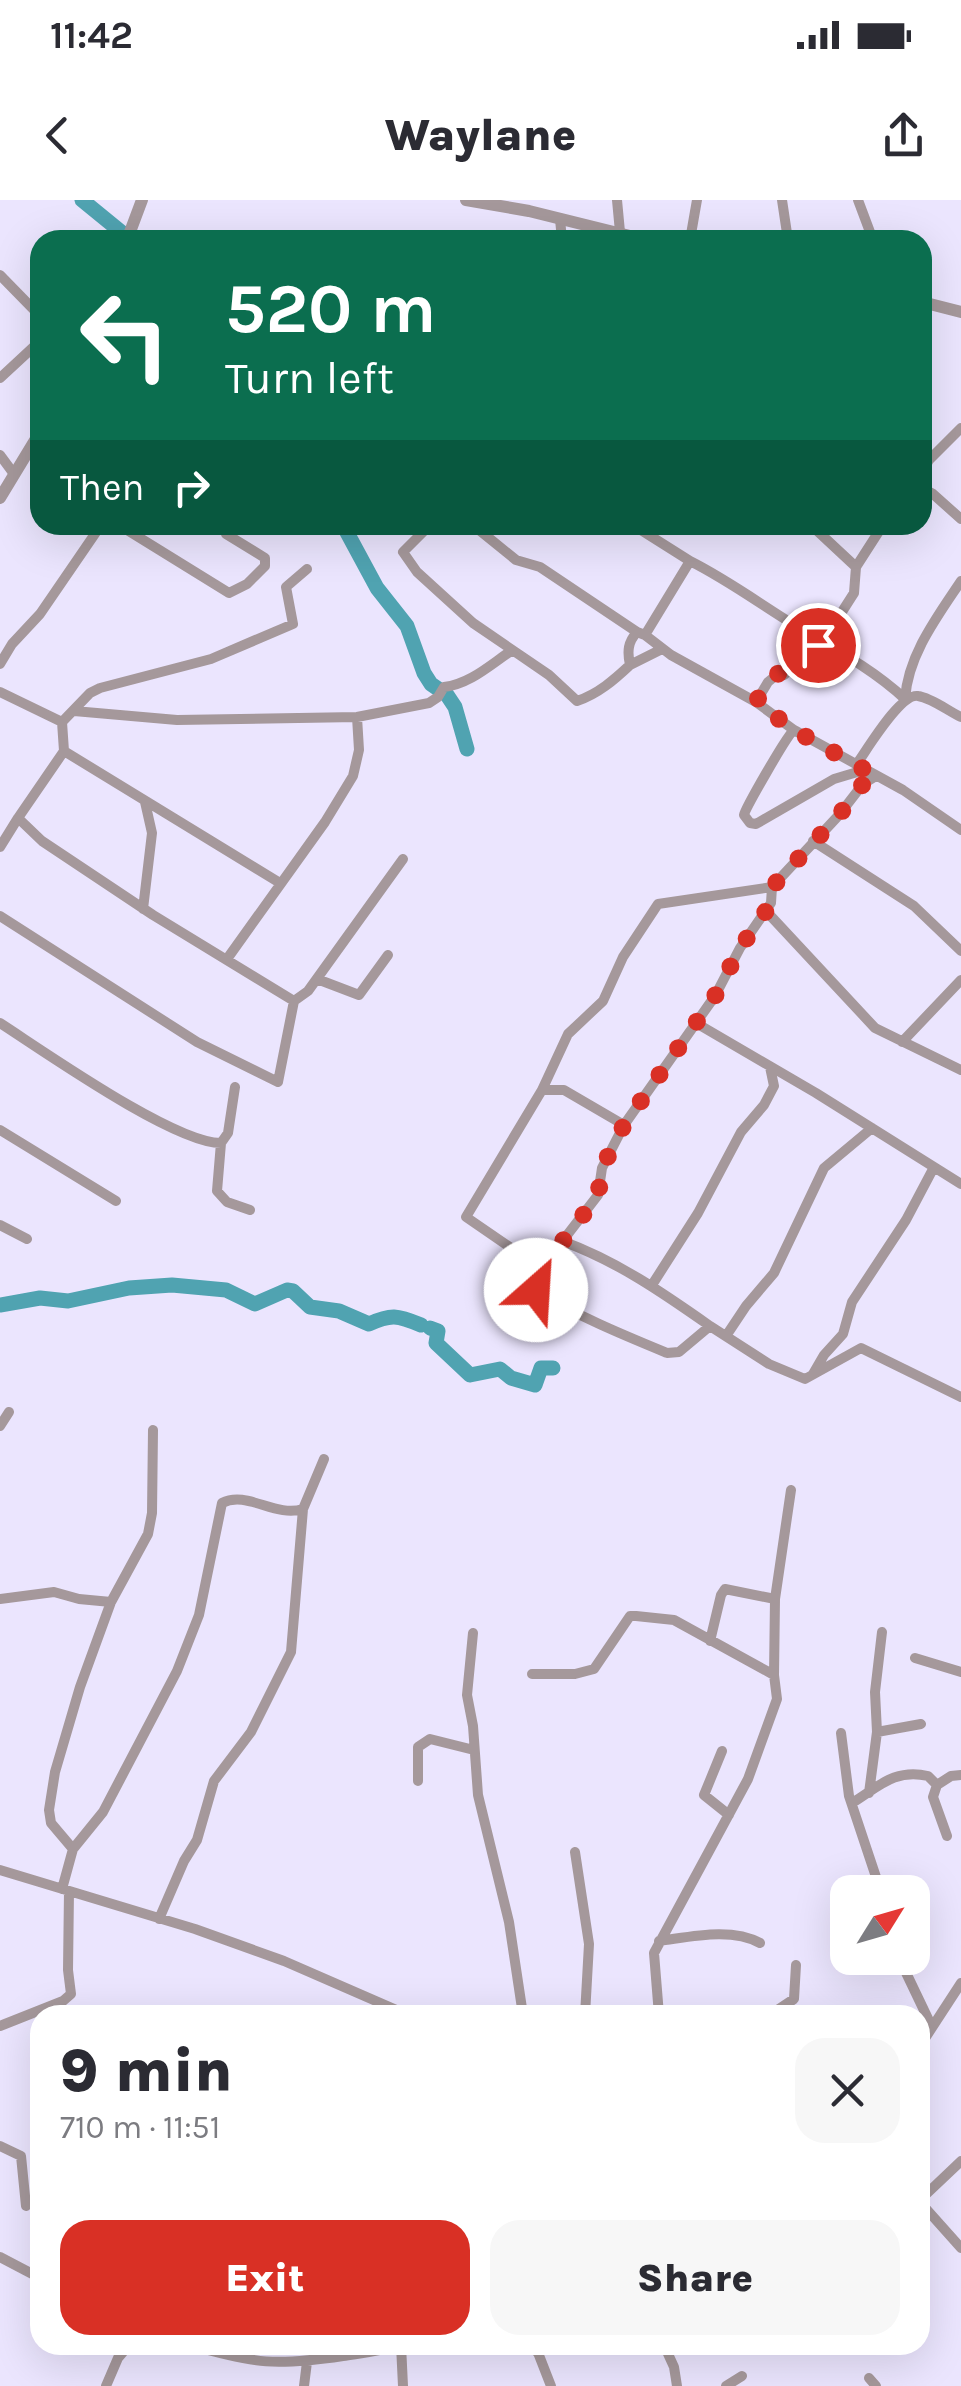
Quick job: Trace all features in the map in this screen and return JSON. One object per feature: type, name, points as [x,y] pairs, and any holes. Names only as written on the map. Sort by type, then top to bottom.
[{"type":"street","points":[[131,230],[142,200]]},
{"type":"street","points":[[466,200],[611,230]]},
{"type":"street","points":[[617,200],[620,230]]},
{"type":"street","points":[[692,230],[697,200]]},
{"type":"street","points":[[782,200],[786,230]]},
{"type":"street","points":[[858,200],[869,230]]},
{"type":"street","points":[[560,219],[561,230]]},
{"type":"street","points":[[0,275],[30,306]]},
{"type":"street","points":[[932,305],[961,312]]},
{"type":"street","points":[[0,378],[30,350]]},
{"type":"street","points":[[932,457],[961,428]]},
{"type":"street","points":[[0,498],[30,448]]},
{"type":"street","points":[[0,456],[14,474]]},
{"type":"street","points":[[932,493],[961,519]]},
{"type":"street","points":[[0,664],[94,535]]},
{"type":"street","points":[[135,535],[229,593],[260,574],[265,558],[228,535]]},
{"type":"street","points":[[420,535],[403,552],[417,572],[449,602],[549,675],[577,702],[601,690],[630,664],[662,649]]},
{"type":"street","points":[[485,535],[516,560],[540,568],[662,649],[756,702],[794,730],[903,790],[961,830]]},
{"type":"street","points":[[649,535],[824,640],[905,699],[921,696],[961,717]]},
{"type":"street","points":[[822,535],[856,567]]},
{"type":"street","points":[[756,702],[768,682],[779,673],[784,675],[824,640],[854,592],[856,567],[877,535]]},
{"type":"street","points":[[630,664],[631,639],[641,634],[690,561]]},
{"type":"street","points":[[62,722],[90,692],[211,659],[292,624],[286,587],[307,569]]},
{"type":"street","points":[[794,730],[783,739],[764,782],[746,805],[744,815],[750,824],[860,767],[905,699],[906,679],[914,659],[961,580]]},
{"type":"street","points":[[74,711],[177,720],[357,717],[417,707],[474,677],[512,650]]},
{"type":"street","points":[[0,692],[62,722]]},
{"type":"street","points":[[227,959],[325,822],[353,776],[359,750],[357,717]]},
{"type":"street","points":[[0,847],[64,751],[62,722]]},
{"type":"street","points":[[64,751],[280,883]]},
{"type":"street","points":[[532,1270],[544,1265],[598,1196],[602,1168],[624,1125],[715,996],[740,948],[766,911],[772,887],[863,784],[876,776]]},
{"type":"street","points":[[143,909],[152,833],[145,801]]},
{"type":"street","points":[[18,818],[42,841],[143,909],[294,1001]]},
{"type":"street","points":[[814,841],[914,906],[961,950]]},
{"type":"street","points":[[294,1001],[303,998],[318,979],[403,859]]},
{"type":"street","points":[[710,1326],[679,1352],[666,1353],[582,1318],[536,1290],[532,1270],[517,1252],[466,1217],[542,1090],[568,1034],[603,1000],[623,957],[658,904],[772,887]]},
{"type":"street","points":[[766,911],[875,1028],[961,1070]]},
{"type":"street","points":[[0,916],[184,1035],[278,1082],[294,1001]]},
{"type":"street","points":[[318,979],[359,995],[388,954]]},
{"type":"street","points":[[902,1042],[961,980]]},
{"type":"street","points":[[0,1023],[100,1087],[189,1136],[221,1144]]},
{"type":"street","points":[[696,1023],[961,1184]]},
{"type":"street","points":[[652,1285],[698,1213],[742,1132],[764,1105],[774,1086],[770,1066]]},
{"type":"street","points":[[774,1086],[791,1080]]},
{"type":"street","points":[[235,1087],[228,1134],[221,1144],[216,1192],[227,1202],[250,1210]]},
{"type":"street","points":[[542,1090],[564,1090],[624,1125]]},
{"type":"street","points":[[726,1336],[774,1273],[824,1168],[872,1128]]},
{"type":"street","points":[[0,1130],[116,1201]]},
{"type":"street","points":[[812,1376],[843,1334],[852,1302],[906,1220],[933,1169]]},
{"type":"street","points":[[0,1225],[27,1240]]},
{"type":"street","points":[[562,1241],[592,1252],[652,1285],[792,1376],[805,1379],[861,1348],[961,1397]]},
{"type":"street","points":[[0,1426],[8,1412]]},
{"type":"street","points":[[74,1849],[51,1823],[49,1810],[60,1751],[110,1602],[148,1534],[152,1430]]},
{"type":"street","points":[[159,1919],[197,1840],[214,1782],[251,1732],[291,1652],[303,1509],[324,1459]]},
{"type":"street","points":[[658,2005],[654,1953],[748,1779],[778,1700],[774,1675],[775,1599],[791,1490]]},
{"type":"street","points":[[53,2005],[71,1994],[66,1890],[74,1849],[103,1812],[172,1681],[199,1615],[222,1502],[238,1499],[284,1512],[303,1509]]},
{"type":"street","points":[[710,1641],[725,1589],[775,1599]]},
{"type":"street","points":[[0,1599],[54,1592],[110,1602]]},
{"type":"street","points":[[532,1674],[594,1670],[630,1616],[674,1620],[774,1675]]},
{"type":"street","points":[[869,1793],[877,1732],[875,1692],[882,1632]]},
{"type":"street","points":[[473,1633],[466,1695],[478,1796],[509,1922],[521,2005]]},
{"type":"street","points":[[916,1658],[961,1672]]},
{"type":"street","points":[[877,1732],[921,1724]]},
{"type":"street","points":[[841,1733],[852,1803],[876,1875]]},
{"type":"street","points":[[418,1781],[418,1755],[423,1742],[430,1739],[474,1750]]},
{"type":"street","points":[[722,1750],[704,1795],[729,1815]]},
{"type":"street","points":[[852,1803],[881,1781],[901,1774],[928,1776],[937,1785]]},
{"type":"street","points":[[947,1836],[933,1797],[937,1785],[961,1775]]},
{"type":"street","points":[[575,1852],[589,1944],[586,2005]]},
{"type":"street","points":[[0,1870],[284,1961],[379,2005]]},
{"type":"street","points":[[659,1941],[712,1935],[751,1938],[760,1943]]},
{"type":"street","points":[[785,2005],[794,1999],[796,1965]]},
{"type":"street","points":[[907,1975],[921,2005]]},
{"type":"street","points":[[930,2030],[961,1983]]},
{"type":"street","points":[[0,2026],[30,2014]]},
{"type":"street","points":[[930,2023],[932,2027]]},
{"type":"street","points":[[0,2146],[21,2156],[26,2206]]},
{"type":"street","points":[[930,2192],[958,2168]]},
{"type":"street","points":[[930,2212],[961,2248]]},
{"type":"street","points":[[0,2257],[30,2273]]},
{"type":"street","points":[[106,2386],[121,2355]]},
{"type":"street","points":[[228,2355],[262,2364],[359,2355]]},
{"type":"street","points":[[400,2355],[403,2386]]},
{"type":"street","points":[[538,2355],[551,2386]]},
{"type":"street","points":[[668,2355],[678,2386]]},
{"type":"street","points":[[304,2386],[308,2362]]},
{"type":"street","points":[[726,2386],[742,2376]]},
{"type":"waterway","points":[[82,200],[119,230]]},
{"type":"waterway","points":[[348,535],[377,588],[407,626],[424,673],[455,707],[467,749]]},
{"type":"waterway","points":[[0,1305],[40,1298],[68,1301],[129,1288],[172,1285],[226,1290],[255,1304],[287,1290],[310,1307],[339,1311],[369,1324],[394,1317],[421,1325]]},
{"type":"waterway","points":[[430,1328],[438,1331],[436,1343],[470,1375],[500,1369],[511,1378],[535,1385],[541,1368],[553,1368]]},
{"type":"route","points":[[536,1290],[532,1270],[544,1265],[598,1196],[602,1168],[624,1125],[715,996],[740,948],[766,911],[772,887],[863,784],[876,776],[794,730],[756,702],[768,682],[779,673],[784,675],[818,645]]}]
